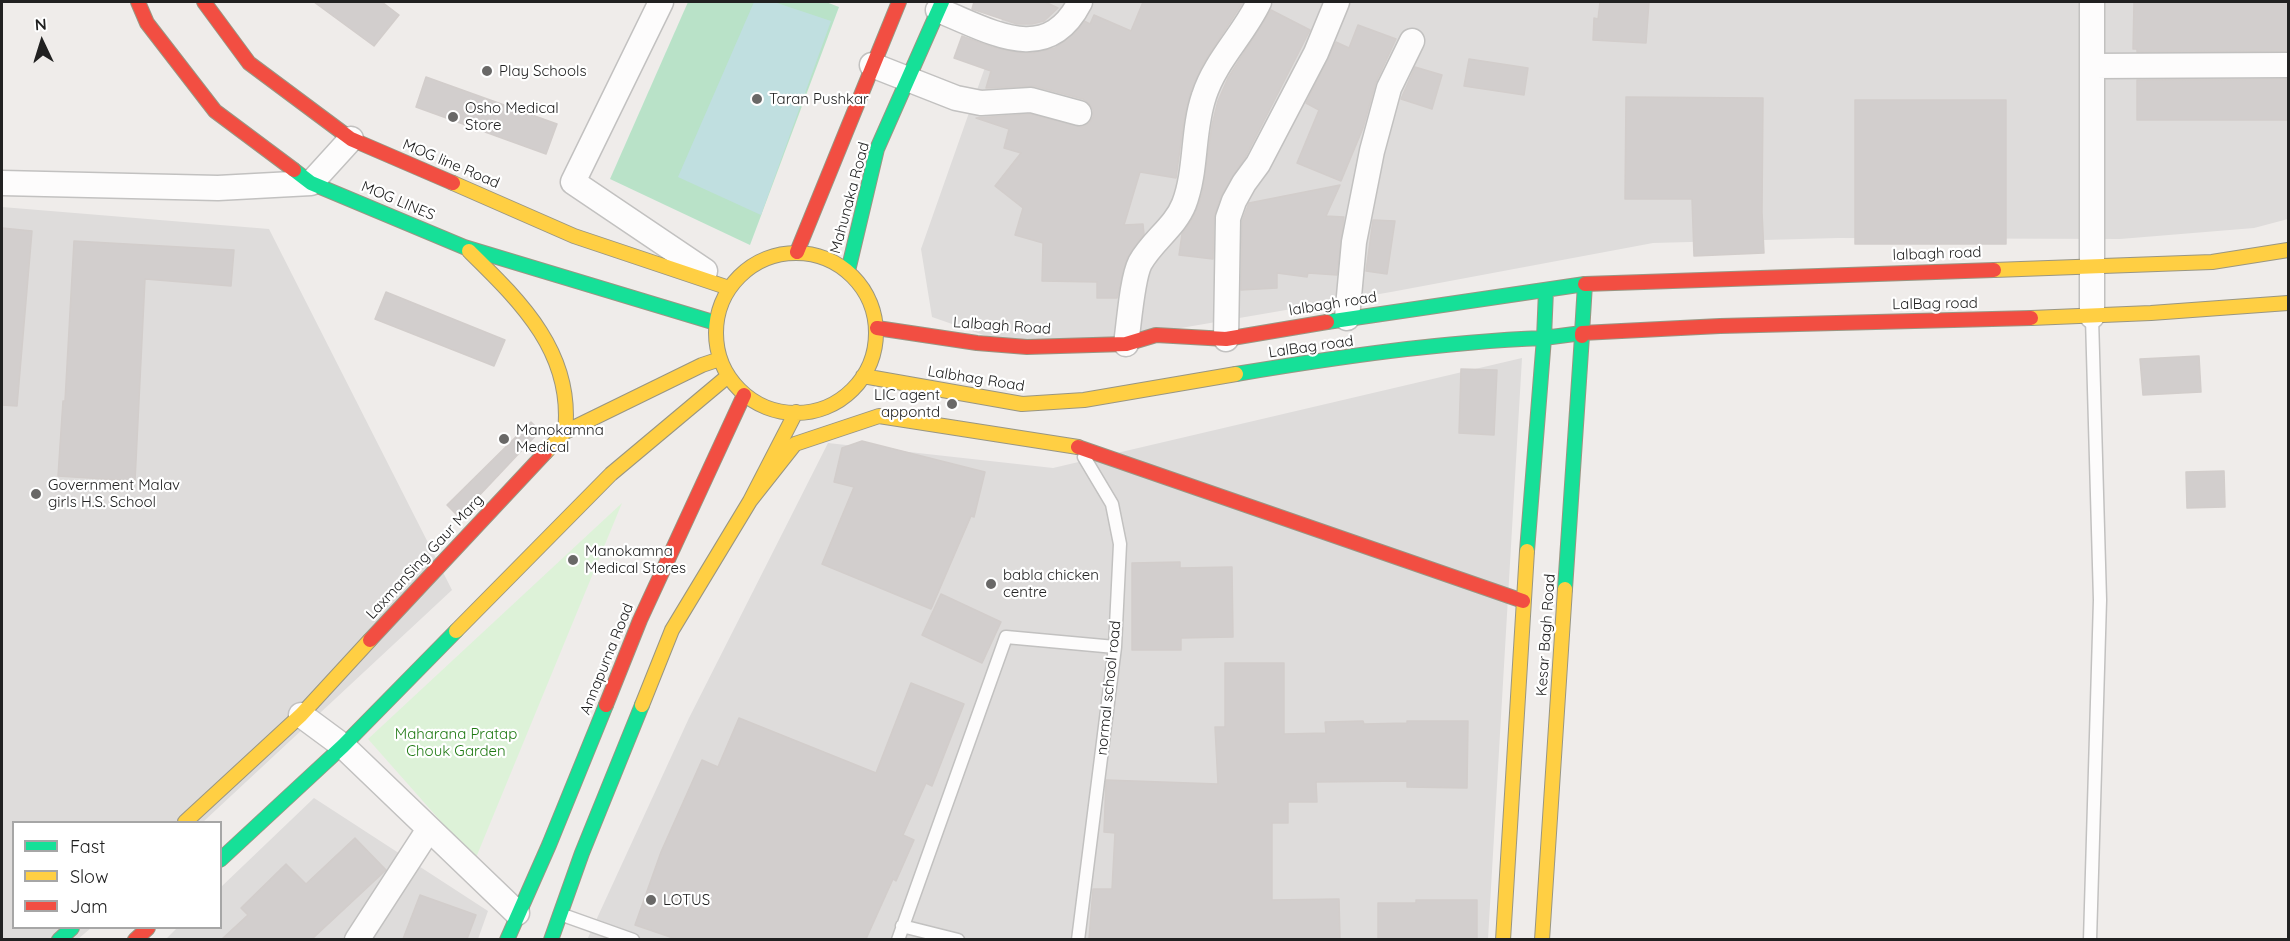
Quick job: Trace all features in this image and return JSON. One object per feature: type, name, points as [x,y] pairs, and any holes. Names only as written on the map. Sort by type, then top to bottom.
[{"type":"main road","name":"MOG LINES","points":[[138,2],[147,23],[215,111],[311,183],[464,247],[716,323]]},
{"type":"main road","name":"MOG line Road","points":[[204,2],[249,63],[351,139],[574,236],[729,288]]},
{"type":"main road","points":[[797,252],[899,2]]},
{"type":"main road","name":"Mahunaka Road","points":[[848,271],[877,149],[940,6]]},
{"type":"main road","points":[[464,247],[508,289],[541,333],[554,356],[564,386],[567,405],[565,432]]},
{"type":"main road","name":"lalbagh road","points":[[1126,344],[1156,335],[1226,339],[1347,318],[1585,284],[2212,262],[2289,250]]},
{"type":"main road","points":[[797,252],[824,258],[848,271],[863,287],[872,306],[876,328],[874,353],[863,376],[845,396],[822,408],[796,412],[777,410],[744,395],[728,376],[720,359],[716,341],[716,323],[729,288],[747,269],[771,256],[797,252]]},
{"type":"main road","name":"Kesar Bagh Road","points":[[1542,939],[1585,284]]},
{"type":"main road","name":"Kesar Bagh Road","points":[[1503,939],[1523,601],[1546,290]]},
{"type":"main road","name":"LalBag road","points":[[1084,400],[1323,360],[1490,340],[1738,325],[2210,311],[2289,303]]},
{"type":"main road","name":"Lalbagh Road","points":[[876,328],[976,343],[1026,347],[1126,344]]},
{"type":"main road","name":"LaxmanSing Gaur Marg","points":[[186,821],[301,715],[565,432],[702,365],[720,359]]},
{"type":"main road","points":[[222,858],[343,746],[611,474],[728,376]]},
{"type":"main road","name":"Lalbhag Road","points":[[863,376],[1022,404],[1084,400]]},
{"type":"main road","name":"Annapurna Road","points":[[507,939],[549,845],[640,620],[744,395]]},
{"type":"main road","points":[[1022,404],[1040,418]]},
{"type":"main road","points":[[550,939],[672,630],[750,501],[796,412]]},
{"type":"main road","points":[[750,501],[795,444],[879,416],[1077,447],[1523,601]]},
{"type":"main road","points":[[1059,432],[1077,447]]},
{"type":"street","points":[[661,2],[573,182],[729,288]]},
{"type":"street","points":[[940,6],[1015,40],[1035,40],[1048,36],[1073,15],[1080,2]]},
{"type":"street","points":[[1126,344],[1135,279],[1140,264],[1183,207],[1188,192],[1196,125],[1204,96],[1214,74],[1253,15],[1259,2]]},
{"type":"street","points":[[1226,339],[1228,218],[1234,201],[1258,164],[1316,53],[1337,2]]},
{"type":"street","points":[[2092,2],[2092,316]]},
{"type":"street","points":[[1347,318],[1354,242],[1372,151],[1389,88],[1412,41]]},
{"type":"street","points":[[872,65],[956,98],[981,103],[1031,99],[1079,113]]},
{"type":"street","points":[[2092,66],[2289,65]]},
{"type":"street","points":[[2,183],[218,188],[311,183],[351,139]]},
{"type":"street","points":[[301,715],[343,746],[517,913]]},
{"type":"street","points":[[357,939],[429,829]]},
{"type":"lane","points":[[2090,939],[2100,600],[2092,316]]},
{"type":"lane","name":"normal school road","points":[[1077,447],[1112,504],[1120,544],[1116,647],[1078,939]]},
{"type":"lane","points":[[898,939],[1006,637],[1116,647]]},
{"type":"lane","points":[[560,914],[633,939]]},
{"type":"lane","points":[[903,926],[958,939]]},
{"type":"shaded area","points":[[1008,2],[2288,2],[2288,219],[2254,228],[2120,239],[1838,238],[1653,243],[1391,292],[1035,353],[932,317],[921,249]]},
{"type":"shaded area","points":[[2,207],[269,229],[452,590],[204,821],[12,821],[12,929],[90,929],[78,939],[2,939]]},
{"type":"shaded area","points":[[1522,358],[1488,939],[587,940],[689,718],[828,443],[1053,468]]},
{"type":"shaded area","points":[[314,798],[488,911],[478,939],[165,940],[176,929],[222,929],[222,886]]},
{"type":"green space","points":[[688,2],[826,2],[839,7],[750,245],[610,179]]},
{"type":"green space","name":"Maharana Pratap Chouk Garden","points":[[622,503],[475,860],[368,739]]},
{"type":"water","name":"Taran Pushkar","points":[[754,2],[774,2],[831,21],[761,215],[678,177]]},
{"type":"building","points":[[314,2],[382,2],[399,15],[374,46]]},
{"type":"building","points":[[974,2],[1045,2],[1058,8],[1044,21],[1017,24],[972,9]]},
{"type":"building","points":[[1143,2],[1243,2],[1203,64],[1191,91],[1184,120],[1176,178],[1140,172],[1124,225],[1143,224],[1144,234],[1127,258],[1117,298],[1097,298],[1097,282],[1042,281],[1043,243],[1015,235],[1023,208],[995,186],[1021,153],[1004,148],[1009,129],[976,118],[1030,114],[1082,127],[1093,117],[1093,110],[1089,103],[1083,99],[1034,86],[986,88],[991,71],[954,58],[962,36],[992,47],[1015,52],[1033,53],[1055,48],[1075,33],[1084,21],[1090,24],[1094,15],[1131,31]]},
{"type":"building","points":[[1600,2],[1649,2],[1646,43],[1593,40],[1594,18],[1598,19]]},
{"type":"building","points":[[2134,2],[2289,2],[2289,51],[2137,52],[2137,49],[2133,49]]},
{"type":"building","points":[[1271,10],[1310,30],[1246,156],[1221,196],[1214,217],[1213,259],[1179,255],[1182,234],[1193,218],[1202,194],[1212,125],[1218,101],[1228,78]]},
{"type":"building","points":[[1358,25],[1396,39],[1376,82],[1363,128],[1341,181],[1297,163],[1319,110],[1306,103],[1336,42],[1349,48]]},
{"type":"building","points":[[1469,59],[1528,68],[1524,95],[1464,86]]},
{"type":"building","points":[[1415,67],[1442,75],[1432,109],[1401,99]]},
{"type":"building","points":[[426,77],[557,124],[546,154],[416,107]]},
{"type":"building","points":[[2289,79],[2289,120],[2137,120],[2137,80]]},
{"type":"building","points":[[1626,97],[1763,98],[1764,253],[1694,256],[1692,199],[1625,199]]},
{"type":"building","points":[[1855,100],[2006,100],[2006,244],[1855,244]]},
{"type":"building","points":[[1340,185],[1326,216],[1344,217],[1337,275],[1308,273],[1307,277],[1277,273],[1277,288],[1241,290],[1242,221],[1249,203]]},
{"type":"building","points":[[1373,220],[1395,221],[1387,274],[1366,271]]},
{"type":"building","points":[[2,228],[32,231],[17,406],[2,405]]},
{"type":"building","points":[[74,241],[234,250],[231,286],[145,279],[135,481],[58,476],[63,401],[65,401]]},
{"type":"building","points":[[386,292],[505,340],[494,366],[375,319]]},
{"type":"building","points":[[2199,356],[2201,392],[2143,395],[2140,359]]},
{"type":"building","points":[[1461,369],[1497,370],[1494,435],[1459,433]]},
{"type":"building","points":[[531,422],[540,431],[459,517],[447,505]]},
{"type":"building","points":[[862,441],[985,472],[974,517],[971,516],[931,609],[822,564],[854,487],[834,482],[842,448]]},
{"type":"building","points":[[2224,471],[2225,507],[2187,508],[2186,472]]},
{"type":"building","points":[[1180,562],[1180,568],[1232,567],[1233,637],[1181,638],[1181,650],[1132,650],[1132,563]]},
{"type":"building","points":[[941,594],[1001,622],[982,663],[922,635]]},
{"type":"building","points":[[1225,663],[1284,663],[1284,734],[1326,733],[1325,722],[1363,721],[1364,724],[1468,721],[1467,788],[1407,787],[1407,781],[1316,782],[1317,802],[1288,802],[1288,823],[1272,823],[1272,900],[1339,899],[1340,939],[1089,939],[1093,889],[1112,889],[1115,833],[1104,832],[1106,780],[1218,784],[1215,727],[1225,727]]},
{"type":"building","points":[[911,683],[964,704],[932,786],[926,783],[903,835],[914,840],[896,881],[893,879],[866,939],[676,939],[635,925],[661,852],[702,760],[718,767],[739,718],[876,773]]},
{"type":"building","points":[[355,838],[386,870],[312,939],[222,939],[248,915],[241,908],[286,864],[306,884]]},
{"type":"building","points":[[420,895],[476,915],[467,939],[403,939]]},
{"type":"building","points":[[1416,900],[1477,900],[1477,939],[1378,939],[1378,903],[1416,903]]},
{"type":"traffic: fast","points":[[848,271],[877,149],[942,2]]},
{"type":"traffic: fast","points":[[294,170],[311,183],[464,247],[716,323]]},
{"type":"traffic: fast","points":[[1327,322],[1585,284],[1582,333],[1544,338],[1546,290]]},
{"type":"traffic: fast","points":[[1565,589],[1582,336]]},
{"type":"traffic: fast","points":[[1236,374],[1390,351],[1544,338],[1527,551]]},
{"type":"traffic: fast","points":[[222,858],[343,746],[456,631]]},
{"type":"traffic: fast","points":[[507,940],[549,845],[606,705]]},
{"type":"traffic: fast","points":[[551,940],[582,853],[642,705]]},
{"type":"traffic: fast","points":[[59,940],[71,929]]},
{"type":"traffic: slow","points":[[453,183],[574,236],[729,288]]},
{"type":"traffic: slow","points":[[1994,270],[2212,262],[2288,250]]},
{"type":"traffic: slow","points":[[469,251],[525,310],[552,353],[561,378],[566,404],[565,432]]},
{"type":"traffic: slow","points":[[796,253],[827,259],[852,277],[870,302],[876,333],[870,364],[852,389],[827,407],[796,413],[765,407],[740,389],[722,364],[716,333],[722,302],[740,277],[765,259],[796,253]]},
{"type":"traffic: slow","points":[[2031,318],[2151,313],[2288,303]]},
{"type":"traffic: slow","points":[[545,453],[565,432],[702,365],[720,359]]},
{"type":"traffic: slow","points":[[863,376],[1022,404],[1084,400],[1236,374]]},
{"type":"traffic: slow","points":[[456,631],[611,474],[728,376]]},
{"type":"traffic: slow","points":[[642,705],[672,630],[750,501],[796,412]]},
{"type":"traffic: slow","points":[[750,501],[795,444],[879,416],[1078,447]]},
{"type":"traffic: slow","points":[[1503,940],[1527,551]]},
{"type":"traffic: slow","points":[[1542,940],[1565,589]]},
{"type":"traffic: slow","points":[[186,821],[301,715],[370,640]]},
{"type":"traffic: jam","points":[[138,2],[147,23],[215,111],[294,170]]},
{"type":"traffic: jam","points":[[204,2],[249,63],[351,139],[453,183]]},
{"type":"traffic: jam","points":[[797,252],[899,2]]},
{"type":"traffic: jam","points":[[1585,284],[1994,270]]},
{"type":"traffic: jam","points":[[1582,336],[1582,333],[1720,326],[2031,318]]},
{"type":"traffic: jam","points":[[877,328],[977,343],[1027,347],[1126,344],[1156,335],[1226,339],[1327,322]]},
{"type":"traffic: jam","points":[[606,705],[640,620],[744,395]]},
{"type":"traffic: jam","points":[[1078,447],[1523,601]]},
{"type":"traffic: jam","points":[[370,640],[545,453]]},
{"type":"traffic: jam","points":[[135,940],[147,929]]},
{"type":"place","name":"Play Schools","points":[[487,71]]},
{"type":"place","name":"Taran Pushkar","points":[[757,99]]},
{"type":"place","name":"Osho Medical Store","points":[[453,117]]},
{"type":"place","name":"LIC agent appontd","points":[[952,404]]},
{"type":"place","name":"Manokamna Medical","points":[[504,439]]},
{"type":"place","name":"Government Malav girls H.S. School","points":[[36,494]]},
{"type":"place","name":"Manokamna Medical Stores","points":[[573,560]]},
{"type":"place","name":"babla chicken centre","points":[[991,584]]},
{"type":"place","name":"LOTUS","points":[[651,900]]}]
